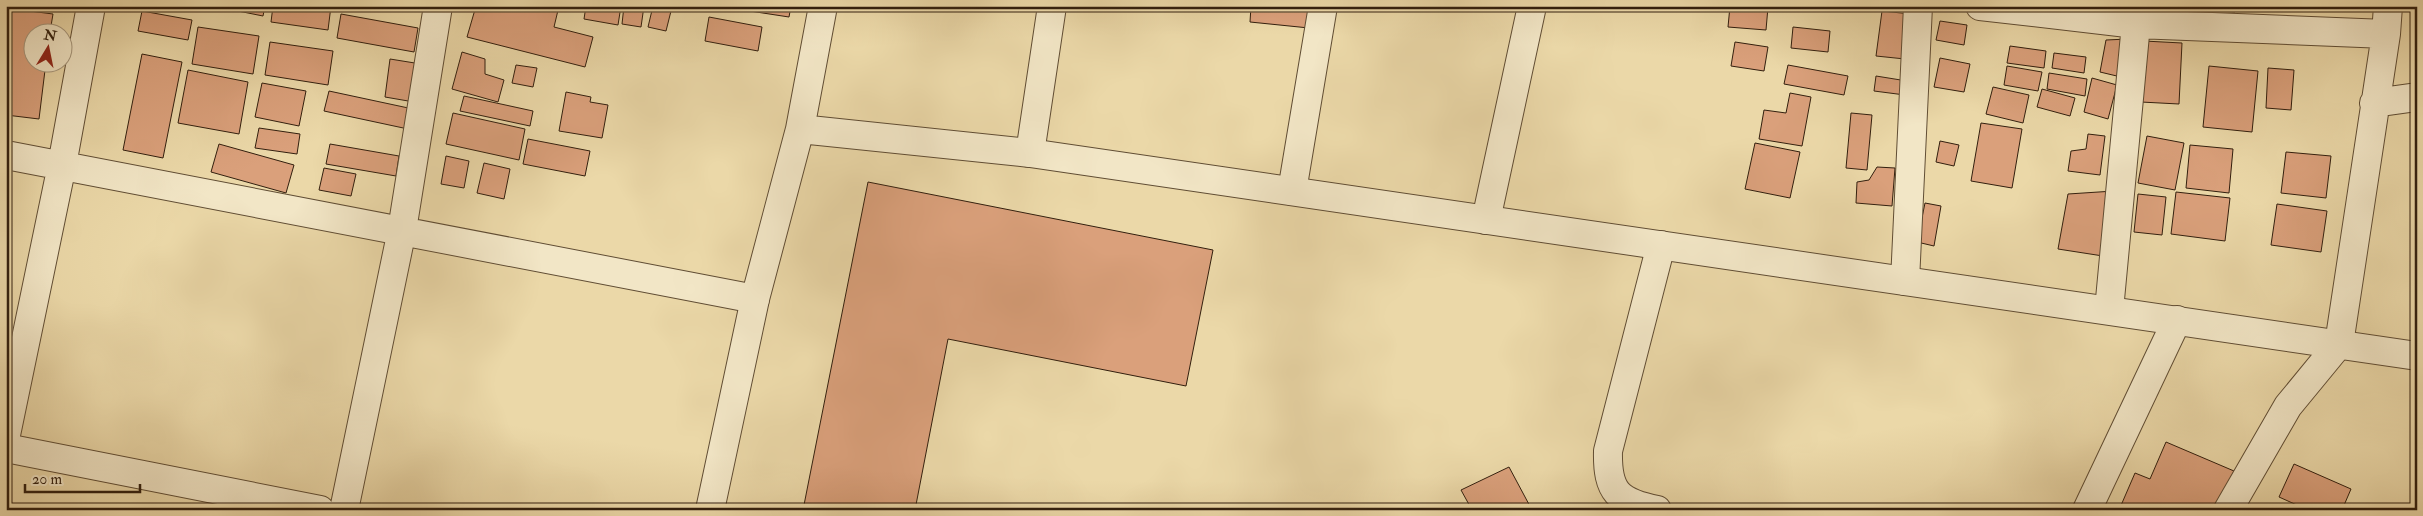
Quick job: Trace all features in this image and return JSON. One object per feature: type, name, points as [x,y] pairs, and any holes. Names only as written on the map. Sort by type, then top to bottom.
[{"type":"street","points":[[6,435],[62,165],[91,6]]},
{"type":"street","points":[[344,510],[402,230],[438,6]]},
{"type":"street","points":[[710,510],[755,299],[800,129],[823,6]]},
{"type":"street","points":[[1030,153],[1052,6]]},
{"type":"street","points":[[1292,191],[1324,6]]},
{"type":"street","points":[[1486,220],[1532,6]]},
{"type":"street","points":[[1905,281],[1918,6]]},
{"type":"street","points":[[1980,6],[2136,24],[2386,34]]},
{"type":"street","points":[[2228,510],[2288,406],[2339,344],[2374,103],[2386,34],[2388,6]]},
{"type":"street","points":[[2110,310],[2136,24]]},
{"type":"street","points":[[2374,103],[2417,97]]},
{"type":"street","points":[[800,129],[1030,153],[2417,356]]},
{"type":"street","points":[[6,155],[755,299]]},
{"type":"street","points":[[1657,510],[1638,506],[1622,499],[1612,484],[1608,469],[1608,451],[1661,245]]},
{"type":"street","points":[[2087,510],[2177,320]]},
{"type":"street","points":[[6,448],[320,510]]},
{"type":"building","points":[[213,6],[265,6],[263,16]]},
{"type":"building","points":[[273,6],[331,6],[328,30],[271,22]]},
{"type":"building","points":[[476,6],[559,6],[554,27],[593,37],[585,67],[467,37]]},
{"type":"building","points":[[586,6],[621,6],[618,25],[584,19]]},
{"type":"building","points":[[624,6],[644,6],[641,27],[622,24]]},
{"type":"building","points":[[653,6],[671,11],[666,31],[648,27]]},
{"type":"building","points":[[717,6],[791,6],[789,17]]},
{"type":"building","points":[[1251,6],[1311,6],[1309,28],[1250,22]]},
{"type":"building","points":[[1730,6],[1768,7],[1766,30],[1728,27]]},
{"type":"building","points":[[2195,6],[2235,6],[2235,12],[2195,10]]},
{"type":"building","points":[[6,8],[53,14],[52,22],[22,22],[22,72],[45,72],[39,119],[6,115]]},
{"type":"building","points":[[142,11],[192,20],[188,40],[138,31]]},
{"type":"building","points":[[1882,11],[1911,14],[1905,59],[1876,56]]},
{"type":"building","points":[[341,14],[418,28],[414,52],[337,38]]},
{"type":"building","points":[[709,17],[762,27],[758,51],[705,41]]},
{"type":"building","points":[[1940,21],[1967,25],[1964,45],[1936,40]]},
{"type":"building","points":[[198,27],[259,36],[253,74],[192,64]]},
{"type":"building","points":[[1793,27],[1830,31],[1828,52],[1791,48]]},
{"type":"building","points":[[2128,39],[2121,77],[2100,72],[2106,40]]},
{"type":"building","points":[[2144,41],[2182,43],[2179,104],[2141,102]]},
{"type":"building","points":[[270,42],[333,51],[328,85],[265,75]]},
{"type":"building","points":[[1735,42],[1768,47],[1764,71],[1731,66]]},
{"type":"building","points":[[2010,46],[2046,51],[2044,68],[2007,63]]},
{"type":"building","points":[[462,52],[485,59],[485,74],[504,80],[498,102],[452,89]]},
{"type":"building","points":[[2054,53],[2086,57],[2084,73],[2052,68]]},
{"type":"building","points":[[142,54],[182,62],[163,158],[123,150]]},
{"type":"building","points":[[1940,58],[1970,64],[1964,92],[1934,87]]},
{"type":"building","points":[[390,59],[421,64],[414,102],[385,97]]},
{"type":"building","points":[[516,65],[537,68],[533,87],[512,83]]},
{"type":"building","points":[[1788,65],[1848,76],[1844,95],[1784,84]]},
{"type":"building","points":[[2007,66],[2042,72],[2038,91],[2004,85]]},
{"type":"building","points":[[2209,66],[2258,71],[2252,132],[2203,127]]},
{"type":"building","points":[[2268,68],[2294,70],[2291,110],[2266,108]]},
{"type":"building","points":[[188,70],[248,82],[239,134],[178,123]]},
{"type":"building","points":[[2049,73],[2087,79],[2085,96],[2047,89]]},
{"type":"building","points":[[1876,76],[1907,81],[1905,95],[1874,91]]},
{"type":"building","points":[[2092,78],[2117,85],[2108,119],[2084,112]]},
{"type":"building","points":[[262,83],[306,91],[299,126],[255,117]]},
{"type":"building","points":[[1993,87],[2029,95],[2023,123],[1986,114]]},
{"type":"building","points":[[2042,89],[2075,98],[2070,116],[2037,107]]},
{"type":"building","points":[[329,91],[413,109],[408,129],[324,111]]},
{"type":"building","points":[[566,92],[591,97],[590,102],[608,105],[602,138],[559,131]]},
{"type":"building","points":[[1790,93],[1811,97],[1802,146],[1759,139],[1764,110],[1786,113]]},
{"type":"building","points":[[464,96],[533,111],[530,126],[460,111]]},
{"type":"building","points":[[453,113],[525,129],[519,160],[446,144]]},
{"type":"building","points":[[1851,113],[1872,115],[1867,170],[1846,168]]},
{"type":"building","points":[[1981,123],[2022,129],[2012,188],[1971,181]]},
{"type":"building","points":[[259,128],[300,134],[297,154],[255,148]]},
{"type":"building","points":[[2088,134],[2105,136],[2100,175],[2068,171],[2071,151],[2086,149]]},
{"type":"building","points":[[2147,136],[2184,143],[2175,190],[2138,183]]},
{"type":"building","points":[[528,139],[590,151],[585,176],[523,164]]},
{"type":"building","points":[[1940,141],[1959,145],[1954,166],[1936,162]]},
{"type":"building","points":[[1755,143],[1800,152],[1790,198],[1745,189]]},
{"type":"building","points":[[219,144],[294,165],[286,193],[211,172]]},
{"type":"building","points":[[330,144],[399,156],[396,176],[326,164]]},
{"type":"building","points":[[2190,145],[2233,149],[2229,193],[2186,188]]},
{"type":"building","points":[[2286,152],[2331,156],[2326,198],[2281,193]]},
{"type":"building","points":[[446,156],[469,161],[464,188],[441,184]]},
{"type":"building","points":[[484,163],[510,169],[504,199],[477,193]]},
{"type":"building","points":[[1877,167],[1895,168],[1892,206],[1856,203],[1857,182],[1869,180]]},
{"type":"building","points":[[324,168],[356,174],[351,196],[319,190]]},
{"type":"building","points":[[868,182],[1213,250],[1186,386],[948,339],[915,510],[803,510]]},
{"type":"building","points":[[2114,191],[2103,256],[2058,249],[2068,194]]},
{"type":"building","points":[[2176,192],[2230,198],[2225,241],[2171,234]]},
{"type":"building","points":[[2138,194],[2166,197],[2162,235],[2134,232]]},
{"type":"building","points":[[1925,203],[1941,206],[1934,246],[1917,242]]},
{"type":"building","points":[[2277,204],[2327,211],[2321,252],[2271,245]]},
{"type":"building","points":[[2166,442],[2234,471],[2217,510],[2119,510],[2135,473],[2150,479]]},
{"type":"building","points":[[2294,464],[2351,489],[2342,510],[2308,510],[2279,497]]},
{"type":"building","points":[[1509,467],[1532,510],[1472,510],[1461,490]]}]
